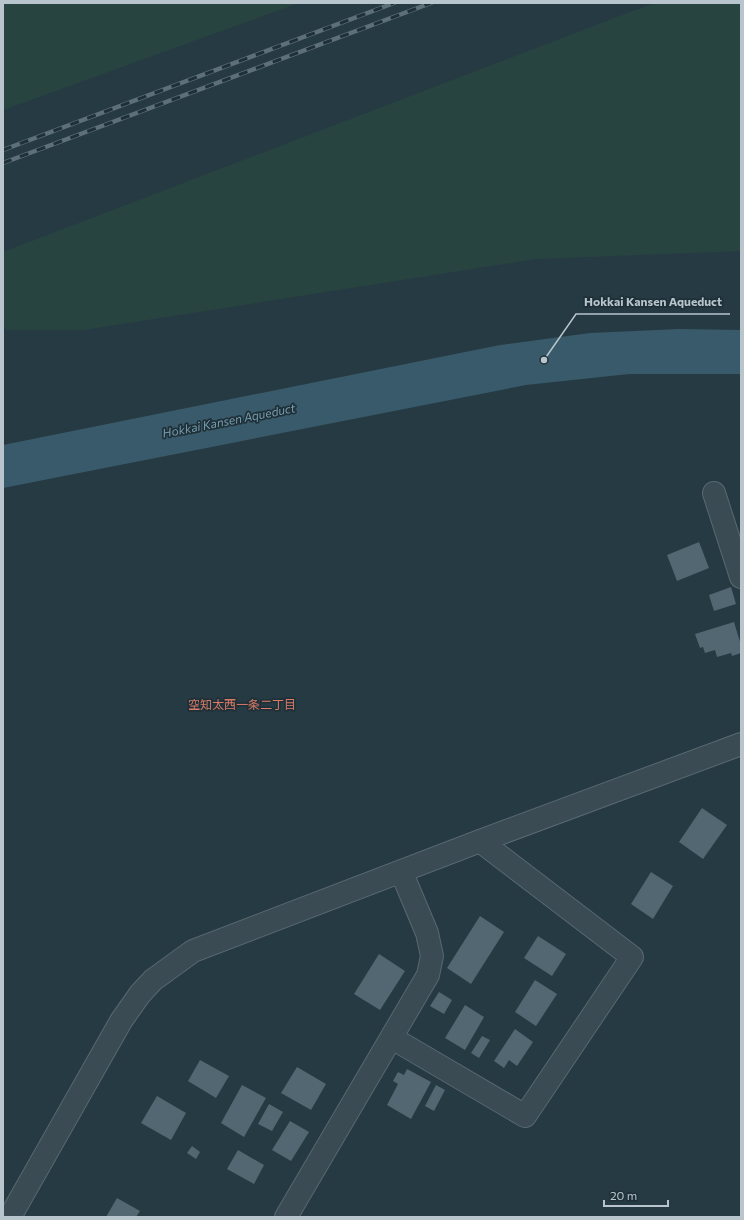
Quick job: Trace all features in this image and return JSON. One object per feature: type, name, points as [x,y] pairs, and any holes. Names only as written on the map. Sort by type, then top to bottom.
[{"type":"street","points":[[714,493],[741,577]]},
{"type":"street","points":[[10,1217],[121,1021],[140,994],[153,980],[193,951],[480,841],[741,744]]},
{"type":"street","points":[[392,1038],[525,1116],[632,957],[480,841]]},
{"type":"street","points":[[286,1217],[428,975],[432,956],[427,933],[401,871]]},
{"type":"green space","points":[[3,3],[299,3],[3,110]]},
{"type":"green space","points":[[654,3],[741,3],[741,251],[536,259],[84,330],[6,330],[3,325],[3,252]]},
{"type":"water","points":[[679,329],[741,330],[741,374],[629,374],[526,385],[3,488],[3,445],[500,345],[590,333]]},
{"type":"building","points":[[699,542],[709,568],[677,581],[667,555]]},
{"type":"building","points":[[731,587],[736,604],[714,611],[709,595]]},
{"type":"building","points":[[734,622],[741,645],[741,653],[732,656],[731,653],[717,657],[715,650],[705,653],[703,647],[700,648],[695,634]]},
{"type":"building","points":[[702,808],[727,825],[703,859],[679,842]]},
{"type":"building","points":[[651,872],[673,886],[653,919],[631,904]]},
{"type":"building","points":[[480,916],[504,932],[471,984],[447,968]]},
{"type":"building","points":[[538,936],[566,954],[552,976],[524,958]]},
{"type":"building","points":[[379,954],[405,971],[380,1010],[354,994]]},
{"type":"building","points":[[535,980],[557,994],[536,1026],[515,1012]]},
{"type":"building","points":[[439,992],[452,1000],[444,1014],[430,1006]]},
{"type":"building","points":[[465,1005],[484,1017],[465,1050],[445,1038]]},
{"type":"building","points":[[515,1029],[533,1042],[517,1066],[509,1060],[504,1068],[494,1061]]},
{"type":"building","points":[[482,1036],[490,1040],[479,1058],[471,1053]]},
{"type":"building","points":[[200,1060],[229,1076],[216,1098],[188,1081]]},
{"type":"building","points":[[297,1067],[326,1084],[311,1110],[281,1093]]},
{"type":"building","points":[[407,1069],[431,1082],[411,1119],[387,1105],[398,1084],[393,1081],[398,1072],[404,1075]]},
{"type":"building","points":[[242,1085],[266,1098],[244,1137],[221,1123]]},
{"type":"building","points":[[436,1085],[445,1090],[434,1111],[425,1106]]},
{"type":"building","points":[[157,1096],[186,1113],[171,1140],[141,1123]]},
{"type":"building","points":[[269,1104],[283,1112],[272,1131],[258,1124]]},
{"type":"building","points":[[290,1121],[309,1132],[291,1161],[272,1150]]},
{"type":"building","points":[[192,1146],[200,1152],[196,1159],[187,1153]]},
{"type":"building","points":[[238,1150],[264,1165],[254,1184],[227,1169]]},
{"type":"building","points":[[117,1198],[140,1211],[136,1217],[106,1217]]},
{"type":"railway","points":[[3,150],[394,3]]},
{"type":"railway","points":[[3,163],[431,3]]},
{"type":"place","name":"Hokkai Kansen Aqueduct","points":[[544,360]]},
{"type":"district","name":"空知太西一条二丁目","points":[[242,705]]}]
